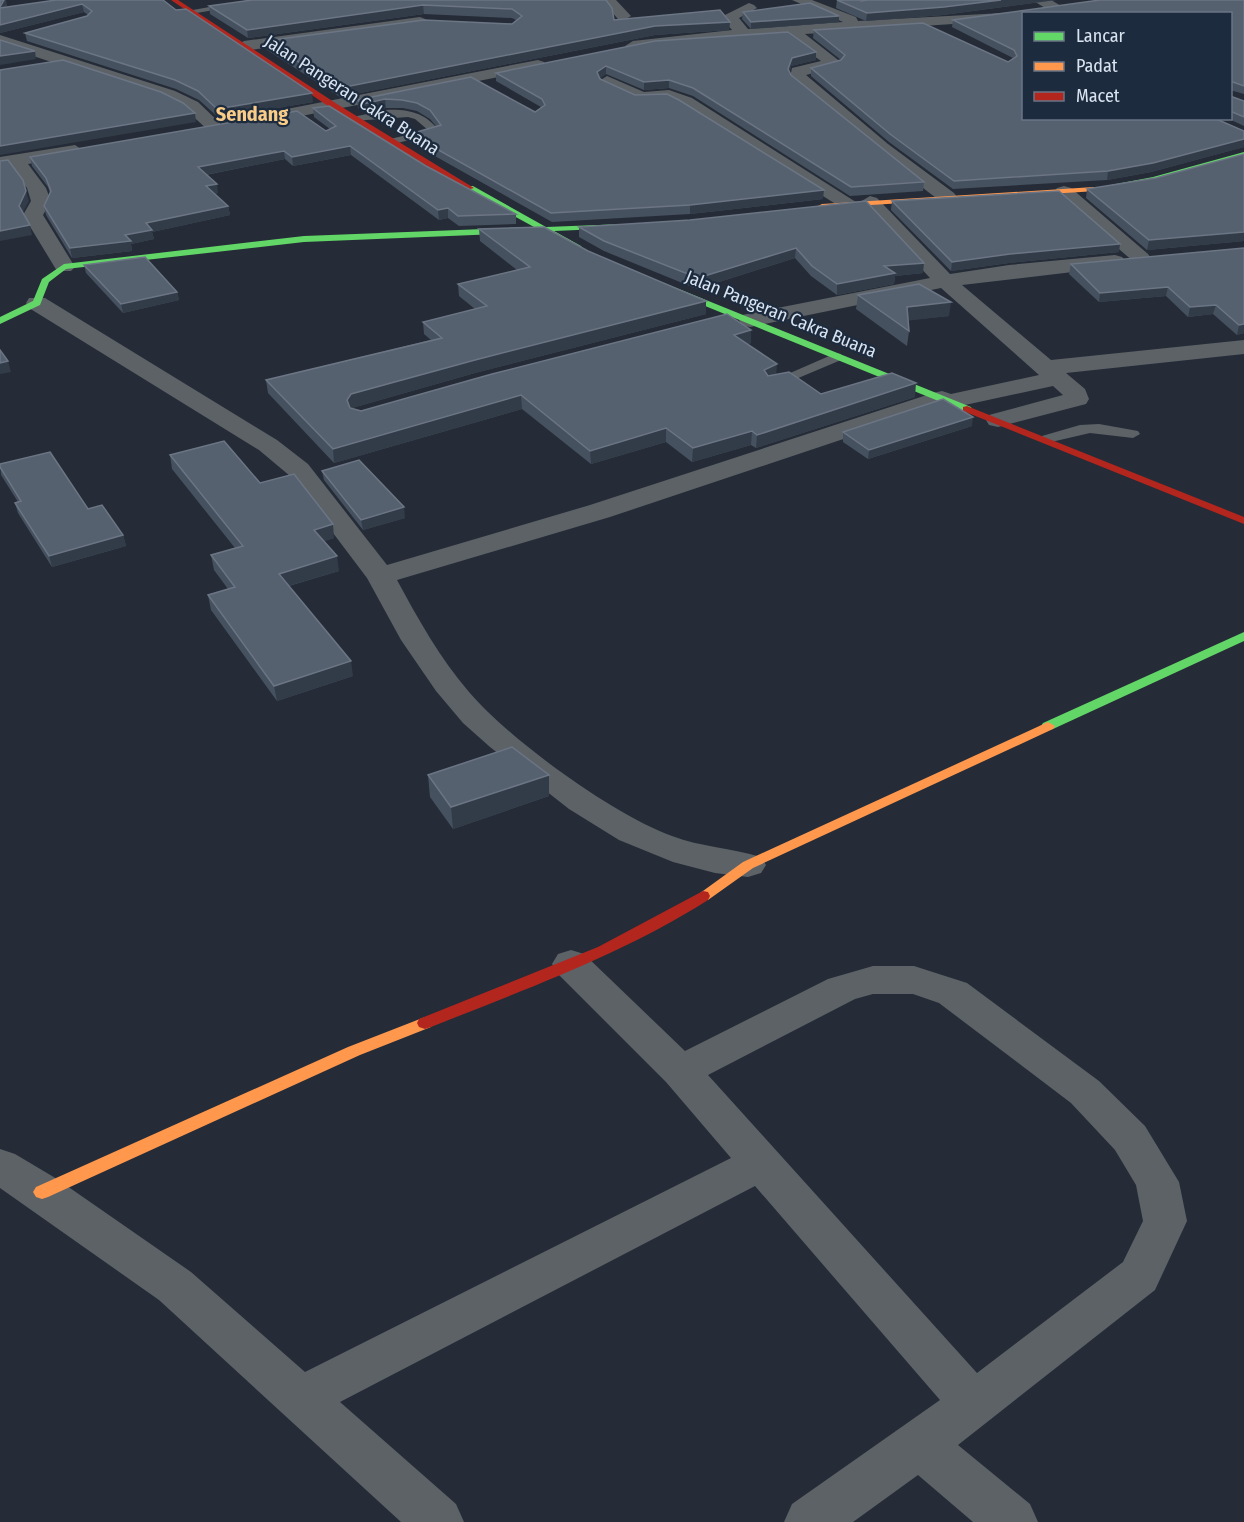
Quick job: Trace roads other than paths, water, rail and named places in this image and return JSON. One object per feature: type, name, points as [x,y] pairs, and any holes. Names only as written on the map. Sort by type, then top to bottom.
[{"type":"street","name":"Jalan Pangeran Cakra Buana","points":[[174,0],[390,142],[586,252]]},
{"type":"street","points":[[608,0],[623,16]]},
{"type":"street","points":[[799,0],[867,26]]},
{"type":"street","points":[[1039,0],[1062,11]]},
{"type":"street","points":[[1040,12],[1062,11],[1086,3]]},
{"type":"street","points":[[745,35],[729,17],[749,8]]},
{"type":"street","points":[[619,49],[675,40],[925,23],[1017,13]]},
{"type":"street","points":[[244,46],[372,27],[435,21]]},
{"type":"street","points":[[925,23],[945,34]]},
{"type":"street","points":[[825,30],[854,45]]},
{"type":"street","points":[[791,32],[834,63],[798,72],[798,77],[882,148],[947,197]]},
{"type":"street","points":[[1,40],[30,33]]},
{"type":"street","points":[[1,40],[169,95],[192,106],[215,127]]},
{"type":"street","points":[[33,67],[67,62]]},
{"type":"street","points":[[192,131],[334,106],[549,63]]},
{"type":"street","points":[[475,78],[495,90]]},
{"type":"street","points":[[607,81],[642,97],[669,95],[686,102],[849,204]]},
{"type":"street","points":[[8,162],[98,147]]},
{"type":"street","points":[[804,208],[947,197],[1064,192],[1129,184],[1243,155]]},
{"type":"street","points":[[8,162],[36,188],[41,201],[33,215],[64,267]]},
{"type":"street","points":[[706,324],[1009,271],[1152,257],[1064,192]]},
{"type":"street","points":[[870,202],[945,281],[1076,394],[1077,399],[998,420]]},
{"type":"street","points":[[37,303],[42,280],[52,272],[64,267],[335,237],[634,226]]},
{"type":"street","name":"Jalan Pangeran Cakra Buana","points":[[646,278],[836,357],[1047,439],[1244,521]]},
{"type":"street","points":[[0,321],[37,303]]},
{"type":"street","points":[[37,303],[276,451],[299,470],[381,576],[428,659],[459,701],[499,739],[551,780],[633,835],[670,850],[710,861],[748,865]]},
{"type":"street","points":[[381,576],[600,511],[946,400],[1052,373],[1244,347]]},
{"type":"street","points":[[42,1192],[354,1051],[571,964],[678,912],[748,865],[1244,636]]},
{"type":"street","points":[[571,964],[681,1071],[973,1403]]},
{"type":"street","points":[[681,1071],[842,989],[873,980],[914,981],[953,993],[1085,1092],[1130,1138],[1157,1182],[1165,1221],[1139,1276],[920,1445],[810,1522]]},
{"type":"street","points":[[301,1398],[760,1163]]},
{"type":"street","points":[[0,1166],[42,1192],[175,1286],[438,1522]]},
{"type":"street","points":[[920,1445],[1012,1522]]},
{"type":"lane","points":[[191,11],[267,0]]},
{"type":"lane","points":[[299,112],[314,124]]},
{"type":"lane","points":[[353,118],[405,112],[415,116],[435,132],[390,142]]},
{"type":"lane","points":[[772,384],[836,357]]},
{"type":"lane","points":[[1047,439],[1090,426],[1101,426],[1133,434]]},
{"type":"district","name":"Sendang","points":[[252,114]]}]
